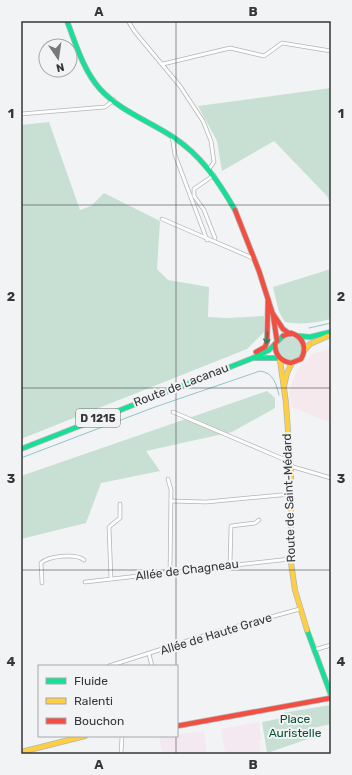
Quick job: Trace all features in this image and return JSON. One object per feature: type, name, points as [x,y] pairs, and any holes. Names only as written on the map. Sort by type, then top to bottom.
[{"type":"street","points":[[67,21],[93,80],[101,91],[124,108],[183,144],[214,175],[224,191],[245,234],[255,259],[271,309],[279,324],[290,334],[298,336],[310,337],[331,333]]},
{"type":"street","points":[[128,21],[135,32],[163,64],[203,121],[211,141],[214,162],[209,169]]},
{"type":"street","points":[[163,64],[230,48],[264,56],[282,43],[331,50]]},
{"type":"street","points":[[21,114],[105,107],[114,100]]},
{"type":"street","points":[[172,136],[175,155],[207,240]]},
{"type":"street","points":[[214,175],[194,189],[193,192],[194,196],[204,210],[215,238]]},
{"type":"street","points":[[162,219],[207,240],[255,259]]},
{"type":"street","points":[[217,371],[262,350],[266,346],[268,338],[268,300]]},
{"type":"street","points":[[271,309],[276,342],[275,351],[279,359]]},
{"type":"street","points":[[292,363],[301,358],[304,351],[310,344],[331,333]]},
{"type":"street","name":"Route de Lacanau","points":[[21,449],[253,358],[268,351],[282,336],[290,334]]},
{"type":"street","points":[[298,336],[303,342],[304,351]]},
{"type":"street","name":"Route de Lacanau","points":[[253,358],[279,359],[292,363]]},
{"type":"street","name":"Route de Saint-Médard","points":[[279,359],[290,458],[290,558],[300,609],[313,650],[331,696]]},
{"type":"street","name":"Route de Saint-Médard","points":[[283,390],[287,373],[292,363]]},
{"type":"street","points":[[174,412],[281,458],[290,458]]},
{"type":"street","points":[[290,466],[331,478]]},
{"type":"street","points":[[168,479],[171,490],[170,572]]},
{"type":"street","points":[[171,501],[206,502],[291,494]]},
{"type":"street","points":[[110,579],[109,527],[120,518],[120,504]]},
{"type":"street","points":[[230,565],[230,528],[232,526],[255,523],[259,520]]},
{"type":"street","points":[[42,583],[40,563],[44,560],[72,555],[80,556],[84,560]]},
{"type":"street","name":"Allée de Chagneau","points":[[85,582],[290,558]]},
{"type":"street","name":"Allée de Haute Grave","points":[[112,665],[212,633],[300,609]]},
{"type":"street","points":[[313,650],[331,645]]},
{"type":"street","points":[[149,654],[152,665]]},
{"type":"street","points":[[178,726],[287,707],[331,696]]},
{"type":"street","points":[[21,752],[81,737]]},
{"type":"street","points":[[121,754],[122,737]]},
{"type":"shaded area","points":[[331,349],[331,423],[291,407],[289,395],[298,368],[314,353]]},
{"type":"shaded area","points":[[259,722],[262,740],[259,740],[261,754],[223,754],[225,753],[221,729]]},
{"type":"shaded area","points":[[204,731],[207,754],[163,754],[159,737],[178,737],[178,734]]},
{"type":"green space","points":[[331,88],[331,205],[327,196],[274,141],[222,171],[217,141],[198,106]]},
{"type":"green space","points":[[49,122],[80,210],[91,206],[104,193],[160,221],[157,269],[168,280],[209,287],[208,317],[227,318],[264,316],[264,332],[247,349],[21,439],[21,125]]},
{"type":"green space","points":[[331,269],[331,319],[308,323],[285,322],[279,312],[273,287]]},
{"type":"green space","points":[[290,337],[299,340],[302,349],[299,358],[290,361],[281,358],[278,349],[281,340]]},
{"type":"green space","points":[[267,391],[275,398],[275,408],[232,432],[146,451],[160,471],[101,483],[86,523],[21,539],[21,476]]},
{"type":"green space","name":"Place Auristelle","points":[[331,705],[331,724],[309,729],[311,738],[267,753],[262,722],[283,718],[282,713]]},
{"type":"waterway","points":[[309,328],[331,323]]},
{"type":"waterway","points":[[21,458],[155,407],[260,371],[265,372],[274,380],[279,395]]},
{"type":"traffic: fast","points":[[67,21],[84,65],[100,89],[116,104],[164,131],[192,152],[216,179],[235,210]]},
{"type":"traffic: fast","points":[[299,336],[310,337],[331,332]]},
{"type":"traffic: fast","points":[[21,449],[253,358],[269,350],[283,336]]},
{"type":"traffic: fast","points":[[254,358],[278,358]]},
{"type":"traffic: fast","points":[[307,630],[331,695]]},
{"type":"traffic: slow","points":[[304,351],[310,344],[328,336]]},
{"type":"traffic: slow","points":[[280,360],[286,403],[291,474],[291,563],[295,590],[307,630]]},
{"type":"traffic: slow","points":[[284,386],[287,373],[292,363]]},
{"type":"traffic: slow","points":[[21,752],[81,737]]},
{"type":"traffic: jam","points":[[235,210],[259,271],[273,315],[277,341]]},
{"type":"traffic: jam","points":[[256,352],[265,347],[267,342],[268,299]]},
{"type":"traffic: jam","points":[[273,314],[283,329],[290,334]]},
{"type":"traffic: jam","points":[[275,344],[277,354],[284,361],[291,363],[301,359],[304,347],[299,337],[291,333],[283,336]]},
{"type":"traffic: jam","points":[[178,726],[331,698]]}]
